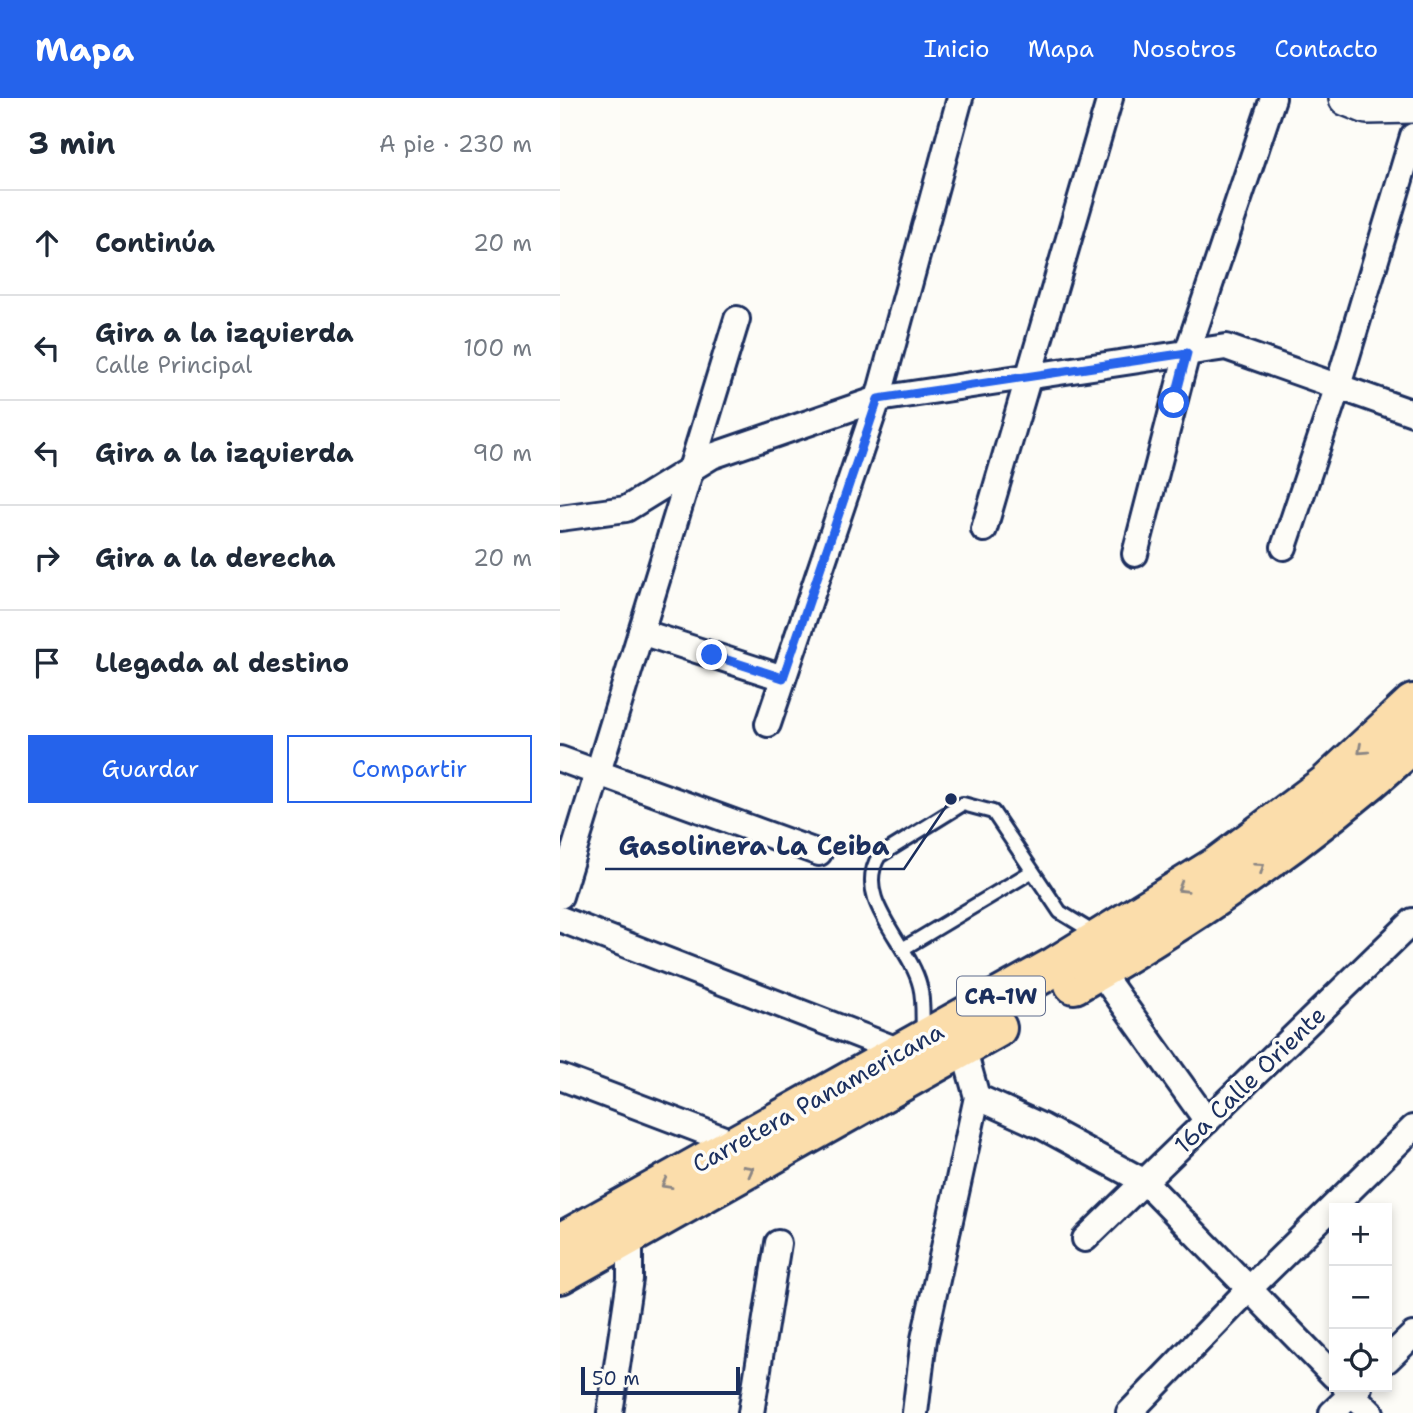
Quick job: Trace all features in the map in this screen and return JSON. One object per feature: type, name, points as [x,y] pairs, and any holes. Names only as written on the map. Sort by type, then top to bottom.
[{"type":"highway","name":"Carretera Panamericana","points":[[560,1274],[963,1047],[1100,954],[1326,784],[1413,704]]},
{"type":"highway","name":"Carretera Panamericana","points":[[560,1243],[911,1045],[1100,954],[1152,939],[1288,848],[1413,743]]},
{"type":"street","points":[[768,724],[878,399],[960,98]]},
{"type":"street","points":[[984,529],[1110,98]]},
{"type":"street","points":[[1135,554],[1187,353],[1273,98]]},
{"type":"street","points":[[1348,98],[1367,106],[1413,106]]},
{"type":"street","points":[[1284,547],[1338,386],[1413,136]]},
{"type":"street","points":[[560,896],[737,318]]},
{"type":"street","points":[[560,518],[626,509],[712,456],[878,399],[1226,347],[1413,413]]},
{"type":"street","points":[[641,632],[783,678]]},
{"type":"street","points":[[560,760],[819,853]]},
{"type":"street","points":[[560,919],[911,1045]]},
{"type":"street","name":"16a Calle Oriente","points":[[1085,1238],[1413,921]]},
{"type":"street","points":[[1100,954],[1207,1121]]},
{"type":"street","points":[[915,1413],[924,1339],[976,1097],[963,1047]]},
{"type":"street","points":[[560,1077],[737,1144]]},
{"type":"street","points":[[976,1097],[1043,1127],[1145,1182],[1329,1371]]},
{"type":"street","points":[[1129,1413],[1249,1289],[1413,1128]]},
{"type":"street","points":[[610,1413],[630,1279],[630,1235]]},
{"type":"street","points":[[751,1413],[778,1242]]},
{"type":"street","points":[[1392,1355],[1413,1335]]},
{"type":"street","points":[[1332,1413],[1350,1392]]},
{"type":"street","points":[[1354,1392],[1371,1413]]},
{"type":"lane","points":[[911,1045],[920,986],[904,948],[873,898],[872,867],[879,856],[963,804],[993,812],[1060,912],[1100,954]]},
{"type":"lane","points":[[904,948],[1031,872]]},
{"type":"place","name":"Gasolinera La Ceiba","points":[[951,799]]},
{"type":"route","points":[[712,655],[783,678],[878,399],[1187,353],[1174,403]]}]
